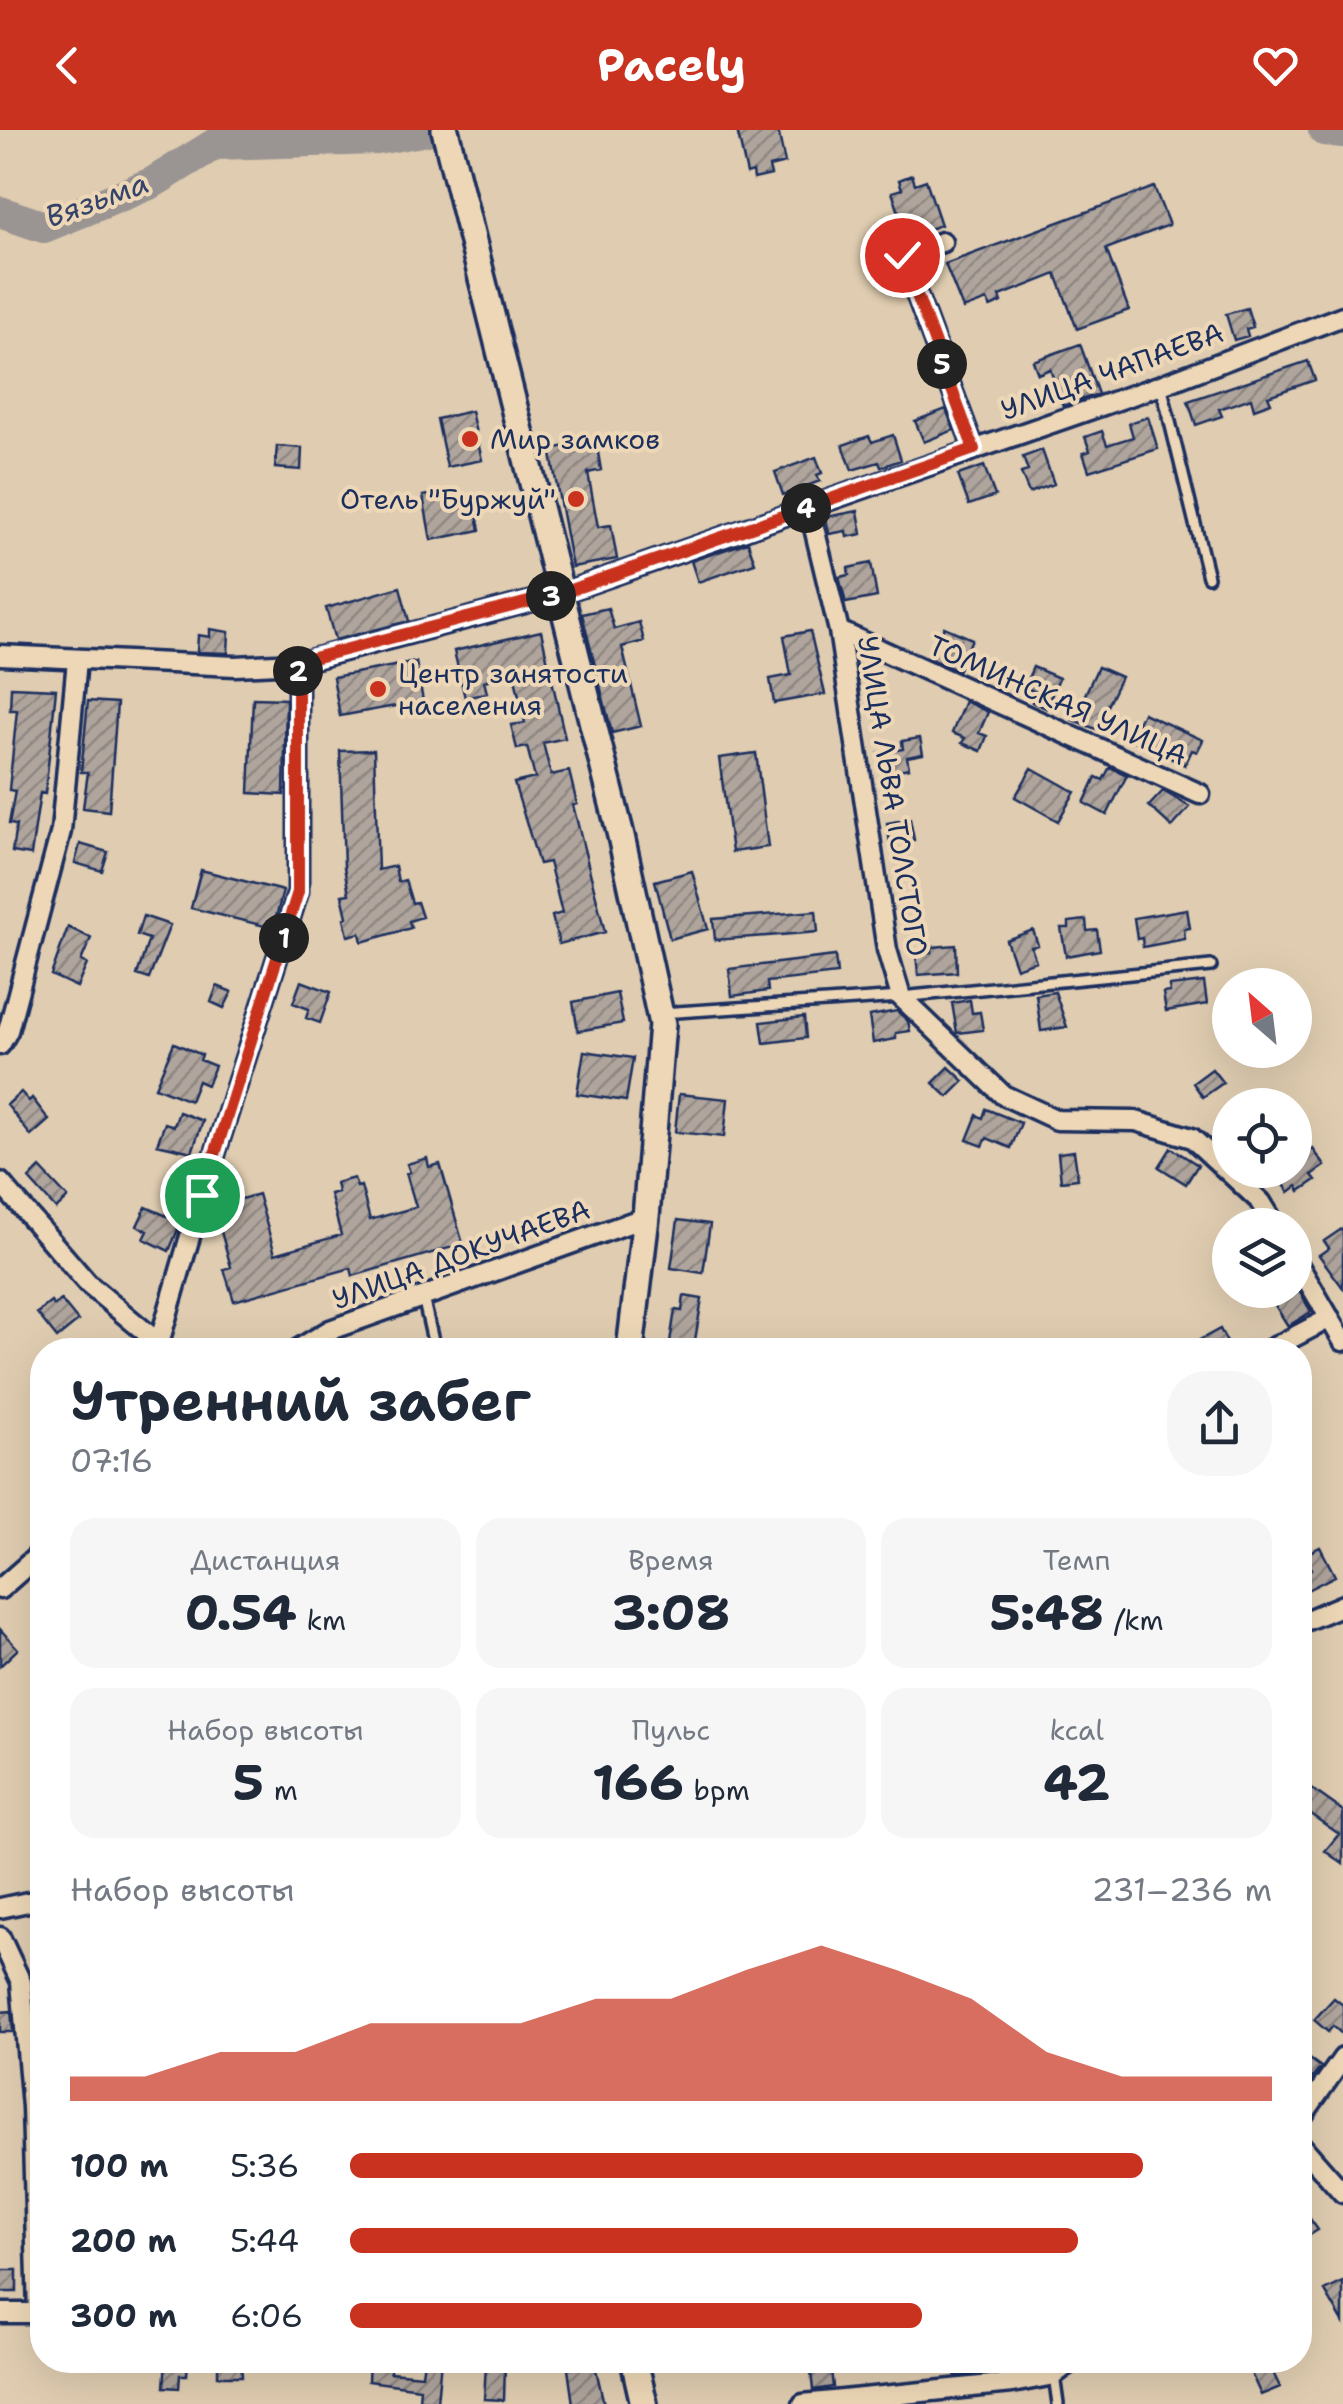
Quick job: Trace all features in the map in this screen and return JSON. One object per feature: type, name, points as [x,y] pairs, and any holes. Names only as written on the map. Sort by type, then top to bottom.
[{"type":"main road","points":[[446,130],[621,836],[662,1024],[631,1338]]},
{"type":"main road","points":[[637,2373],[644,2404]]},
{"type":"street","points":[[942,242],[902,255],[974,449]]},
{"type":"street","name":"УЛИЦА ЧАПАЕВА","points":[[0,655],[236,666],[298,662],[559,594],[1162,385],[1343,316]]},
{"type":"street","name":"УЛИЦА ЛЬВА ТОЛСТОГО","points":[[809,507],[839,632],[887,950],[901,997],[1003,1095],[1057,1120],[1136,1121],[1192,1138],[1265,1208]]},
{"type":"street","name":"ТОМИНСКАЯ УЛИЦА","points":[[839,632],[1200,794]]},
{"type":"street","points":[[0,1045],[8,1032],[61,831],[77,660]]},
{"type":"street","points":[[166,1338],[202,1195],[298,892],[298,662]]},
{"type":"street","points":[[0,1182],[88,1284],[154,1338]]},
{"type":"street","name":"УЛИЦА ДОКУЧАЕВА","points":[[317,1338],[646,1217]]},
{"type":"street","points":[[1312,1288],[1343,1341]]},
{"type":"street","points":[[1292,1338],[1330,1318]]},
{"type":"street","points":[[0,1590],[30,1563]]},
{"type":"street","points":[[1312,1618],[1343,1605]]},
{"type":"street","points":[[0,1908],[30,1902]]},
{"type":"street","points":[[0,1936],[21,1982],[30,2085]]},
{"type":"street","points":[[1312,2101],[1343,2058]]},
{"type":"street","points":[[1312,2157],[1343,2192]]},
{"type":"street","points":[[0,2313],[30,2313]]},
{"type":"street","points":[[1008,2373],[1012,2382]]},
{"type":"street","points":[[803,2404],[1012,2382],[1057,2373]]},
{"type":"lane","points":[[1162,385],[1208,577]]},
{"type":"lane","points":[[660,1014],[901,997],[1211,966]]},
{"type":"lane","points":[[424,1297],[433,1338]]},
{"type":"lane","points":[[1054,2375],[1058,2404]]},
{"type":"building","points":[[737,130],[778,130],[785,163],[769,167],[771,175],[754,179],[753,172],[747,174]]},
{"type":"building","points":[[912,175],[915,184],[926,180],[941,225],[907,236],[892,192],[902,189],[899,180]]},
{"type":"building","points":[[1154,187],[1169,225],[1106,249],[1129,310],[1077,329],[1056,274],[1000,296],[1002,302],[990,307],[987,300],[963,309],[945,264]]},
{"type":"building","points":[[1247,308],[1253,327],[1246,329],[1248,336],[1234,340],[1226,314]]},
{"type":"building","points":[[1080,344],[1098,394],[1063,406],[1050,369],[1038,374],[1033,361]]},
{"type":"building","points":[[1308,361],[1315,380],[1268,396],[1271,403],[1254,409],[1251,398],[1219,409],[1222,416],[1196,425],[1188,401]]},
{"type":"building","points":[[946,409],[954,430],[924,442],[915,421]]},
{"type":"building","points":[[471,411],[482,460],[447,467],[437,419]]},
{"type":"building","points":[[1148,417],[1158,449],[1089,471],[1083,453],[1090,451],[1085,437],[1102,431],[1107,445],[1133,437],[1129,423]]},
{"type":"building","points":[[893,435],[901,460],[852,470],[843,445],[869,436],[872,442]]},
{"type":"building","name":"Отель \"Буржуй\"","points":[[596,441],[601,470],[588,473],[598,527],[611,525],[617,559],[572,567],[550,449]]},
{"type":"building","points":[[277,446],[302,448],[301,470],[275,468]]},
{"type":"building","points":[[1042,450],[1054,484],[1029,493],[1021,473],[1028,471],[1023,457]]},
{"type":"building","points":[[816,457],[822,473],[817,475],[820,481],[783,495],[775,472]]},
{"type":"building","points":[[984,466],[995,496],[969,505],[958,475]]},
{"type":"building","points":[[444,492],[446,503],[474,498],[480,530],[431,540],[423,496]]},
{"type":"building","points":[[858,511],[862,534],[829,534],[826,517]]},
{"type":"building","points":[[748,542],[755,563],[698,582],[691,561]]},
{"type":"building","points":[[871,563],[877,597],[846,603],[839,577],[849,575],[848,568]]},
{"type":"building","points":[[400,587],[409,621],[335,640],[326,608]]},
{"type":"building","points":[[608,608],[614,629],[639,622],[644,641],[622,647],[641,726],[612,733],[582,614]]},
{"type":"building","points":[[944,627],[972,639],[958,671],[931,659]]},
{"type":"building","points":[[210,629],[229,632],[228,653],[197,652],[198,635],[210,637]]},
{"type":"building","points":[[541,631],[565,738],[543,743],[551,775],[569,771],[577,804],[573,805],[605,932],[559,944],[552,916],[562,913],[549,862],[539,864],[514,783],[535,778],[527,747],[517,749],[511,725],[525,723],[514,674],[484,681],[487,693],[465,698],[454,651]]},
{"type":"building","points":[[810,631],[825,694],[774,703],[770,679],[791,675],[784,636]]},
{"type":"building","name":"Центр занятости населения","points":[[416,662],[423,701],[340,716],[333,677]]},
{"type":"building","points":[[1033,667],[1059,678],[1046,708],[1032,702],[1036,692],[1024,687]]},
{"type":"building","points":[[1098,667],[1121,677],[1096,729],[1073,720]]},
{"type":"building","points":[[11,687],[56,689],[45,794],[40,793],[31,855],[12,852],[16,825],[9,824],[15,791],[9,790],[17,710],[10,710]]},
{"type":"building","points":[[253,698],[286,699],[284,795],[249,793]]},
{"type":"building","points":[[88,701],[117,703],[109,811],[83,808],[88,772],[81,772]]},
{"type":"building","points":[[965,701],[988,712],[979,733],[987,736],[981,751],[962,743],[965,738],[952,733]]},
{"type":"building","points":[[1143,713],[1203,740],[1197,752],[1192,750],[1185,765],[1136,742],[1141,730],[1136,727]]},
{"type":"building","points":[[920,738],[923,754],[907,757],[909,768],[883,773],[879,753],[903,749],[902,741]]},
{"type":"building","points":[[374,750],[378,870],[395,866],[398,882],[405,880],[412,903],[417,902],[422,917],[409,921],[411,928],[362,942],[360,933],[348,936],[344,918],[347,917],[342,895],[349,894],[344,867],[340,751]]},
{"type":"building","points":[[756,753],[768,847],[732,852],[719,758]]},
{"type":"building","points":[[1110,767],[1127,775],[1107,815],[1084,803],[1096,777],[1103,780]]},
{"type":"building","points":[[1032,768],[1075,792],[1058,821],[1015,797]]},
{"type":"building","points":[[1163,791],[1190,807],[1172,827],[1149,806]]},
{"type":"building","points":[[910,819],[914,840],[890,843],[887,823]]},
{"type":"building","points":[[80,844],[108,852],[102,871],[75,863]]},
{"type":"building","points":[[201,870],[283,891],[273,928],[191,908]]},
{"type":"building","points":[[692,871],[708,929],[670,939],[655,881]]},
{"type":"building","points":[[1187,909],[1190,928],[1184,929],[1185,939],[1143,947],[1142,938],[1137,939],[1134,918]]},
{"type":"building","points":[[816,911],[818,932],[715,940],[713,919]]},
{"type":"building","points":[[143,916],[170,925],[149,979],[137,975],[149,939],[137,935]]},
{"type":"building","points":[[1086,920],[1087,931],[1097,930],[1100,950],[1066,956],[1061,928],[1069,928],[1069,922]]},
{"type":"building","points":[[68,927],[91,938],[81,961],[87,964],[77,987],[51,975]]},
{"type":"building","points":[[1033,930],[1038,945],[1031,947],[1036,961],[1016,968],[1006,940]]},
{"type":"building","points":[[956,945],[957,972],[918,975],[916,953]]},
{"type":"building","points":[[835,956],[837,974],[767,982],[768,991],[732,996],[729,969]]},
{"type":"building","points":[[301,981],[331,992],[320,1023],[306,1018],[309,1009],[293,1003]]},
{"type":"building","points":[[1204,982],[1207,1004],[1166,1011],[1163,993],[1170,992],[1169,986]]},
{"type":"building","points":[[217,986],[232,992],[224,1008],[211,1002]]},
{"type":"building","points":[[1055,992],[1067,1027],[1041,1031],[1036,995]]},
{"type":"building","points":[[617,993],[623,1023],[578,1031],[573,1002]]},
{"type":"building","points":[[970,1000],[972,1013],[980,1012],[983,1030],[957,1033],[952,1003]]},
{"type":"building","points":[[897,1011],[908,1021],[910,1031],[896,1033],[896,1039],[873,1043],[869,1016]]},
{"type":"building","points":[[804,1017],[806,1038],[764,1043],[761,1022]]},
{"type":"building","points":[[174,1043],[202,1055],[200,1060],[215,1066],[207,1085],[198,1081],[190,1101],[155,1087]]},
{"type":"building","points":[[584,1051],[633,1058],[626,1101],[577,1094]]},
{"type":"building","points":[[949,1067],[964,1081],[948,1097],[933,1083]]},
{"type":"building","points":[[1212,1069],[1223,1083],[1203,1097],[1193,1083]]},
{"type":"building","points":[[21,1092],[29,1101],[32,1098],[49,1120],[31,1136],[7,1105]]},
{"type":"building","points":[[679,1094],[728,1099],[724,1137],[675,1132]]},
{"type":"building","points":[[986,1109],[1021,1123],[1011,1148],[987,1138],[983,1146],[967,1140],[977,1115],[983,1118]]},
{"type":"building","points":[[179,1112],[203,1121],[192,1152],[157,1144],[165,1123],[174,1126]]},
{"type":"building","points":[[1171,1148],[1198,1165],[1186,1184],[1159,1167]]},
{"type":"building","points":[[1312,1150],[1325,1166],[1312,1175]]},
{"type":"building","points":[[1074,1151],[1078,1179],[1061,1181],[1058,1153]]},
{"type":"building","points":[[427,1158],[429,1167],[440,1164],[463,1244],[353,1276],[351,1268],[234,1301],[224,1269],[231,1267],[214,1207],[258,1194],[275,1254],[341,1235],[330,1194],[338,1192],[336,1183],[354,1178],[357,1187],[361,1186],[370,1220],[416,1207],[407,1164]]},
{"type":"building","points":[[40,1168],[68,1198],[56,1209],[29,1179]]},
{"type":"building","points":[[146,1207],[181,1222],[169,1251],[144,1239],[148,1231],[137,1226]]},
{"type":"building","points":[[678,1220],[710,1224],[703,1273],[671,1268]]},
{"type":"building","points":[[1343,1228],[1343,1288],[1319,1255],[1329,1248],[1324,1241]]},
{"type":"building","points":[[684,1296],[702,1299],[695,1338],[671,1338],[675,1310],[682,1311]]},
{"type":"building","points":[[61,1300],[78,1321],[57,1338],[37,1313],[51,1302],[54,1306]]},
{"type":"building","points":[[1277,1308],[1309,1308],[1311,1312],[1288,1326]]},
{"type":"building","points":[[1220,1329],[1225,1338],[1203,1338]]},
{"type":"building","points":[[1320,1547],[1335,1576],[1312,1588],[1312,1551]]},
{"type":"building","points":[[0,1629],[18,1649],[0,1666]]},
{"type":"building","points":[[1312,1789],[1343,1811],[1343,1864],[1325,1851],[1339,1834],[1312,1815]]},
{"type":"building","points":[[1334,1998],[1343,2005],[1343,2035],[1333,2026],[1328,2032],[1314,2020]]},
{"type":"building","points":[[11,2011],[13,2032],[0,2032],[0,2012]]},
{"type":"building","points":[[1312,2061],[1321,2067],[1312,2078]]},
{"type":"building","points":[[0,2270],[17,2270],[17,2292],[0,2292]]},
{"type":"building","points":[[1343,2282],[1343,2322],[1325,2291]]},
{"type":"building","points":[[165,2373],[187,2373],[180,2375],[179,2388],[164,2387]]},
{"type":"building","points":[[218,2373],[242,2373],[242,2376]]},
{"type":"building","points":[[368,2373],[440,2373],[437,2402],[419,2400],[420,2388],[368,2381]]},
{"type":"building","points":[[485,2373],[505,2373],[504,2400],[484,2399]]},
{"type":"building","points":[[569,2373],[597,2373],[604,2404],[573,2404]]},
{"type":"building","points":[[811,2373],[831,2373],[833,2387],[813,2390]]},
{"type":"building","points":[[1251,2373],[1273,2373],[1280,2387],[1261,2395]]},
{"type":"waterway","name":"Вязьма","points":[[0,212],[44,227],[152,183],[215,144],[377,139],[427,130]]},
{"type":"waterway","name":"Вязьма","points":[[1324,130],[1343,132]]},
{"type":"place","name":"Мир замков","points":[[470,439]]},
{"type":"place","name":"Отель \"Буржуй\"","points":[[576,499]]},
{"type":"place","name":"Центр занятости населения","points":[[378,689]]},
{"type":"route","points":[[202,1195],[298,892],[298,662],[559,594],[974,449],[902,255]]}]
